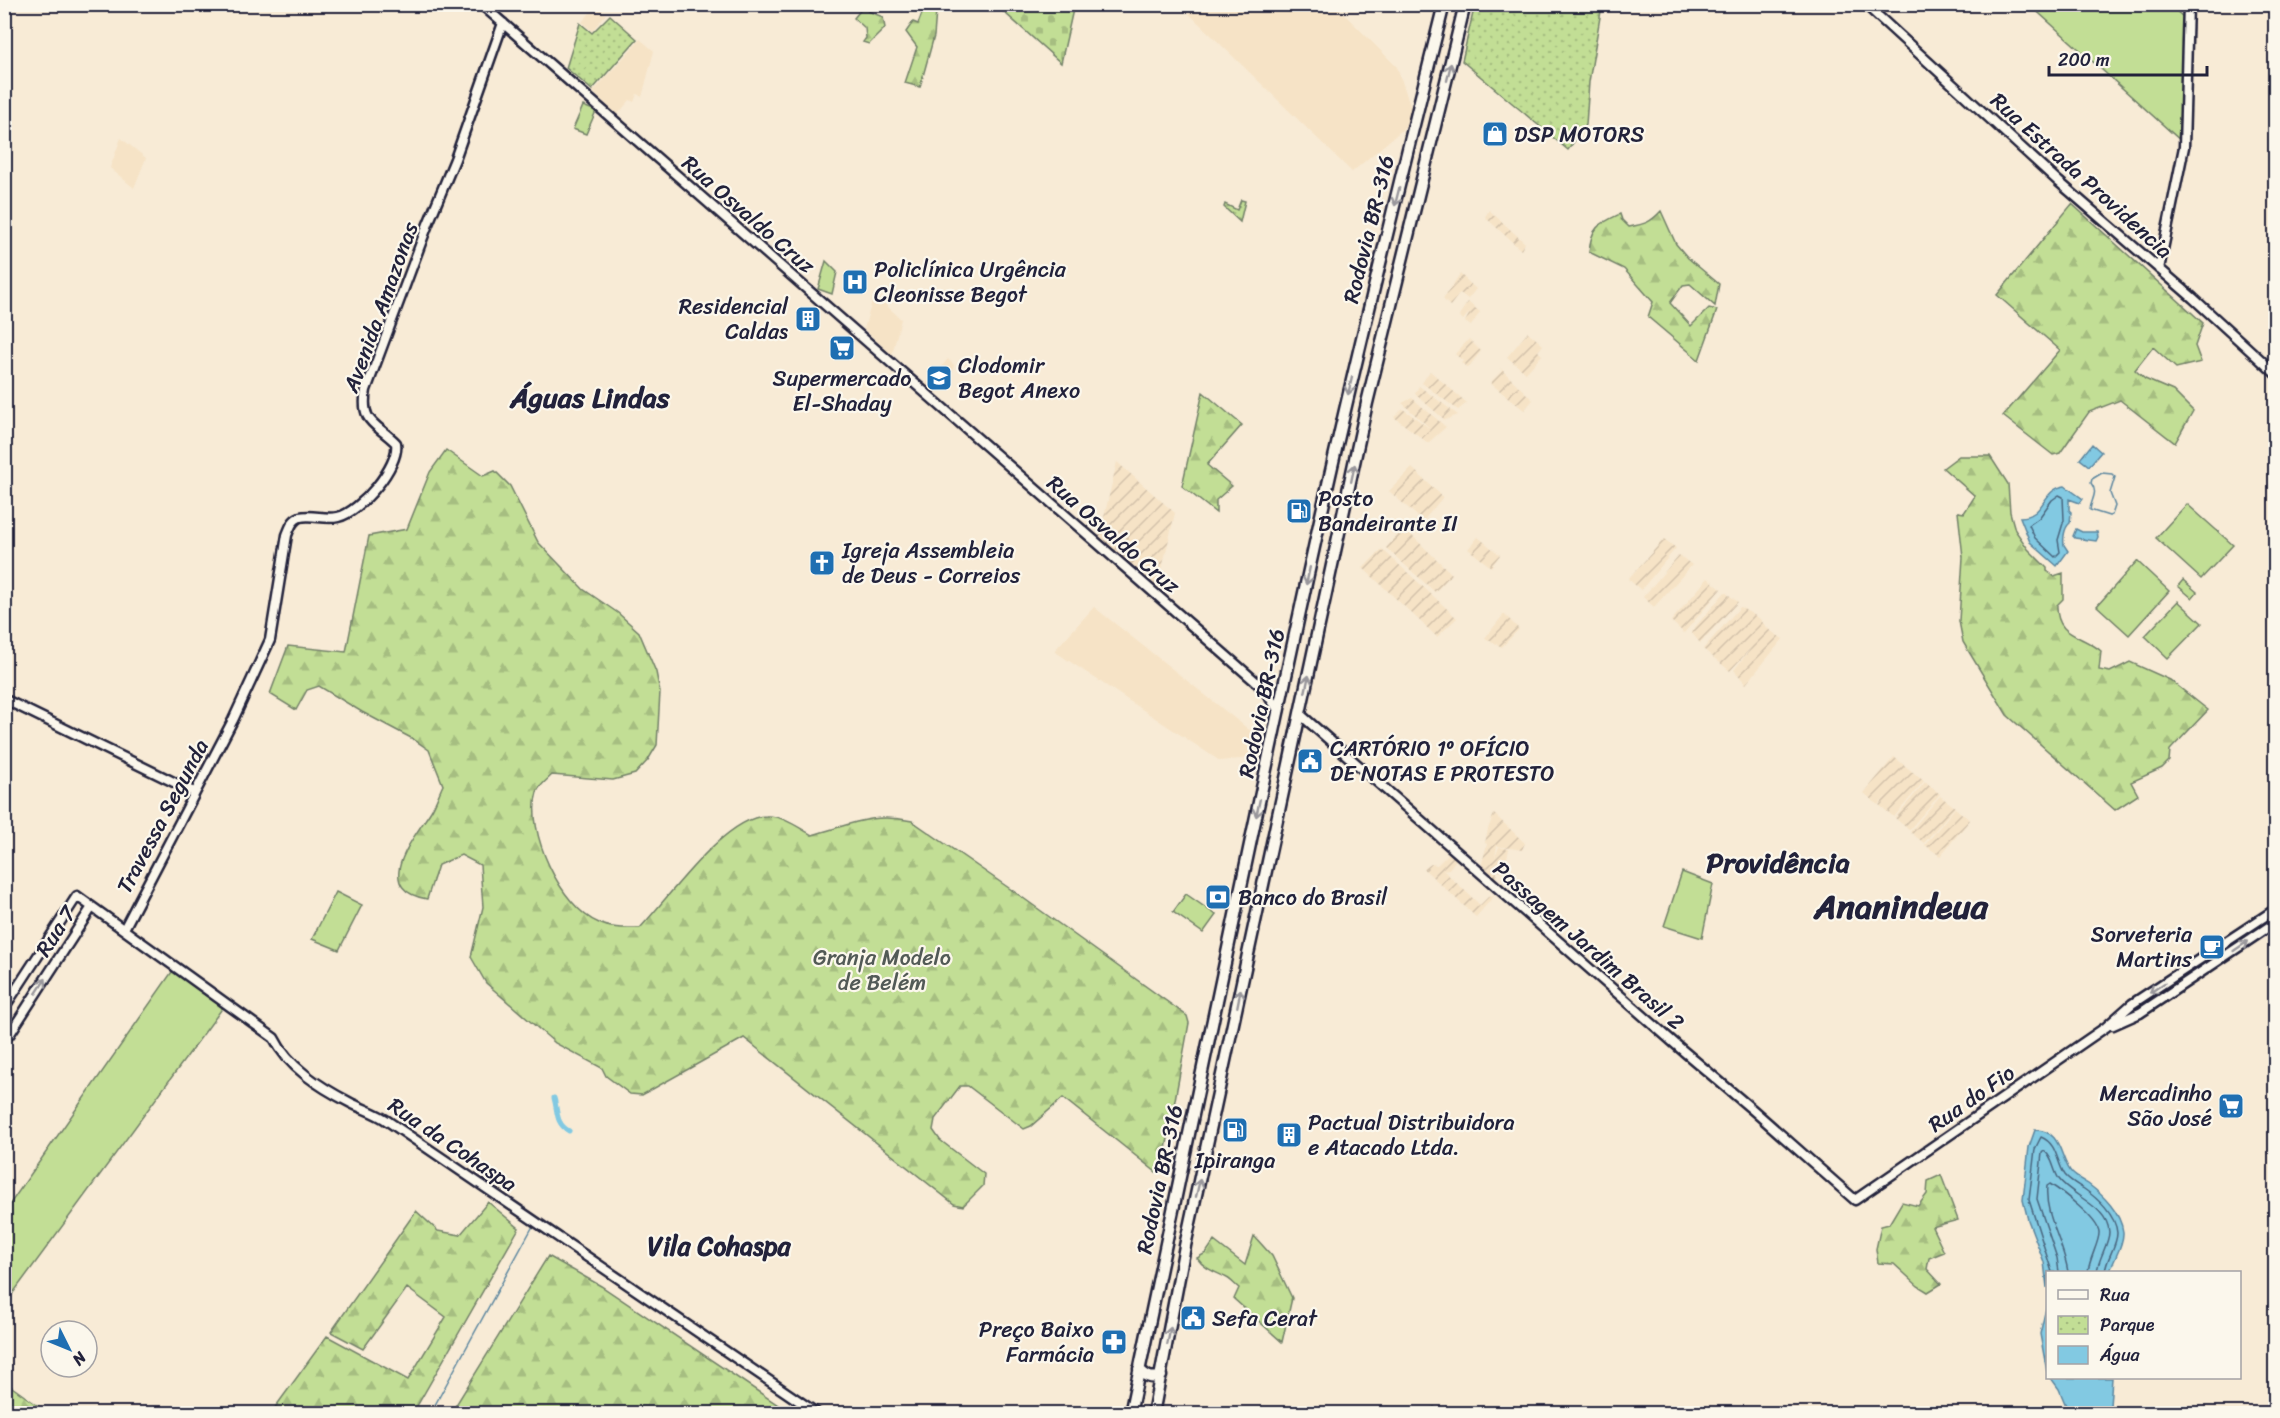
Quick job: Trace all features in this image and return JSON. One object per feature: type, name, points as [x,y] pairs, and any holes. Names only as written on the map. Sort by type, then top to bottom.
[{"type":"highway","name":"Rodovia BR-316","points":[[1130,1413],[1348,394],[1444,4]]},
{"type":"highway","name":"Rodovia BR-316","points":[[1153,1413],[1185,1245],[1367,403],[1465,4]]},
{"type":"highway","points":[[1238,906],[1243,913],[1249,915],[1258,912]]},
{"type":"highway","points":[[1231,934],[1244,935],[1250,946]]},
{"type":"highway","points":[[1139,1369],[1145,1376],[1161,1376]]},
{"type":"highway","points":[[1135,1387],[1149,1384],[1158,1389]]},
{"type":"street","name":"Rua Osvaldo Cruz","points":[[481,4],[1263,688],[1279,711]]},
{"type":"street","name":"Rua Estrada Providencia","points":[[1865,4],[2059,182],[2276,374]]},
{"type":"street","points":[[2159,269],[2184,147],[2188,4]]},
{"type":"street","name":"Avenida Amazonas","points":[[270,640],[287,535],[294,520],[303,516],[326,519],[352,511],[367,497],[392,464],[396,455],[396,443],[367,417],[363,406],[366,390],[428,224],[455,159],[503,22]]},
{"type":"street","name":"Travessa Segunda","points":[[124,929],[233,720],[270,640]]},
{"type":"street","points":[[1263,688],[1274,690],[1285,684]]},
{"type":"street","points":[[4,699],[194,792]]},
{"type":"street","name":"Passagem Jardim Brasil 2","points":[[1301,715],[1855,1200]]},
{"type":"street","name":"Rua da Cohaspa","points":[[4,1008],[78,897],[274,1038],[284,1054],[330,1092],[383,1118],[818,1413]]},
{"type":"street","name":"Rua 7","points":[[7,1035],[92,907]]},
{"type":"street","name":"Rua do Fio","points":[[1855,1200],[2106,1027],[2132,1004],[2276,909]]},
{"type":"street","name":"Rua do Fio","points":[[2106,1027],[2140,1013],[2276,922]]},
{"type":"shaded area","points":[[1180,5],[1335,5],[1397,67],[1415,119],[1352,172]]},
{"type":"shaded area","points":[[596,6],[606,14],[592,31],[582,22]]},
{"type":"shaded area","points":[[640,39],[654,51],[642,97],[637,94],[634,102],[630,100],[617,115],[593,92]]},
{"type":"shaded area","points":[[121,138],[146,158],[134,188],[110,168]]},
{"type":"shaded area","points":[[1489,210],[1525,243],[1521,250],[1485,217]]},
{"type":"shaded area","points":[[1460,274],[1476,289],[1468,299],[1460,293],[1450,306],[1443,299]]},
{"type":"shaded area","points":[[874,294],[901,319],[892,355],[864,329]]},
{"type":"shaded area","points":[[1468,302],[1480,312],[1471,326],[1465,322],[1470,312],[1463,320],[1459,315]]},
{"type":"shaded area","points":[[1528,332],[1543,345],[1538,351],[1542,355],[1526,373],[1507,357]]},
{"type":"shaded area","points":[[1469,339],[1481,351],[1468,368],[1455,354]]},
{"type":"shaded area","name":"Clodomir Begot Anexo","points":[[948,359],[954,365],[953,371],[934,393],[925,385]]},
{"type":"shaded area","points":[[1500,368],[1533,400],[1524,410],[1490,383],[1502,371]]},
{"type":"shaded area","points":[[1430,371],[1467,403],[1458,410],[1422,383]]},
{"type":"shaded area","points":[[1419,386],[1458,415],[1445,420],[1415,394]]},
{"type":"shaded area","points":[[1412,398],[1446,427],[1428,443],[1394,417],[1403,409],[1432,430],[1402,403]]},
{"type":"shaded area","points":[[1117,462],[1175,513],[1156,586],[1098,536]]},
{"type":"shaded area","points":[[1412,468],[1443,497],[1423,521],[1389,491]]},
{"type":"shaded area","points":[[1404,528],[1452,574],[1435,592],[1386,548]]},
{"type":"shaded area","points":[[1478,537],[1500,555],[1491,567],[1468,549]]},
{"type":"shaded area","points":[[1664,539],[1676,548],[1641,590],[1628,579]]},
{"type":"shaded area","points":[[1382,549],[1457,618],[1437,637],[1363,568]]},
{"type":"shaded area","points":[[1679,555],[1692,565],[1654,607],[1643,597]]},
{"type":"shaded area","points":[[1708,578],[1721,589],[1684,633],[1671,621]]},
{"type":"shaded area","points":[[1725,592],[1738,602],[1700,643],[1691,632]]},
{"type":"shaded area","points":[[1094,607],[1262,740],[1259,757],[1220,761],[1054,651]]},
{"type":"shaded area","points":[[1740,607],[1759,618],[1768,629],[1783,639],[1746,684],[1734,670],[1752,647],[1730,671],[1703,649]]},
{"type":"shaded area","points":[[1504,614],[1519,629],[1502,647],[1485,638]]},
{"type":"shaded area","points":[[1894,757],[1924,781],[1894,817],[1879,805],[1887,795],[1878,805],[1864,793]]},
{"type":"shaded area","points":[[1925,782],[1940,794],[1909,830],[1895,818]]},
{"type":"shaded area","points":[[1940,796],[1955,807],[1924,843],[1910,832]]},
{"type":"shaded area","points":[[1955,808],[1970,820],[1940,856],[1925,845]]},
{"type":"shaded area","points":[[1494,814],[1525,843],[1522,850],[1497,846],[1495,857],[1499,847],[1509,849],[1504,872],[1486,867],[1497,871],[1496,880],[1481,867],[1488,829]]},
{"type":"shaded area","points":[[1451,851],[1458,857],[1449,869],[1443,870],[1480,905],[1488,897],[1495,895],[1476,917],[1424,869],[1431,864],[1437,865]]},
{"type":"green space","points":[[1475,4],[1599,5],[1601,11],[1589,82],[1586,125],[1568,150],[1462,61]]},
{"type":"green space","points":[[861,5],[869,5],[868,11],[883,17],[885,28],[869,44],[863,42],[866,38],[865,28],[854,18],[863,7]]},
{"type":"green space","points":[[921,5],[928,5],[936,11],[934,36],[920,87],[905,83],[917,47],[906,32],[913,22],[918,24],[923,11]]},
{"type":"green space","points":[[996,5],[1074,5],[1061,63]]},
{"type":"green space","points":[[2030,5],[2170,5],[2184,18],[2181,141]]},
{"type":"green space","points":[[610,15],[637,39],[592,90],[566,68],[580,23],[592,33]]},
{"type":"green space","points":[[583,106],[596,111],[586,134],[573,129]]},
{"type":"green space","points":[[1241,200],[1245,201],[1240,222],[1224,207],[1225,204],[1237,210]]},
{"type":"green space","points":[[2072,204],[2203,323],[2195,346],[2201,362],[2176,368],[2153,347],[2135,370],[2145,379],[2173,391],[2193,411],[2175,443],[2120,400],[2089,412],[2060,453],[2053,455],[2003,416],[2060,350],[1997,295]]},
{"type":"green space","points":[[1661,211],[1676,244],[1688,258],[1719,284],[1715,306],[1690,284],[1683,285],[1670,303],[1691,326],[1709,308],[1717,310],[1699,360],[1648,317],[1653,302],[1624,269],[1589,252],[1594,232],[1597,227],[1607,221],[1620,214],[1629,227],[1647,222]]},
{"type":"green space","points":[[826,261],[837,272],[832,294],[818,289]]},
{"type":"green space","points":[[1203,392],[1242,425],[1207,465],[1232,486],[1216,500],[1216,513],[1182,486]]},
{"type":"green space","name":"Granja Modelo de Belém","points":[[446,450],[483,476],[495,471],[510,486],[538,542],[583,589],[618,613],[639,632],[656,672],[660,692],[657,745],[648,760],[635,774],[613,780],[552,775],[537,792],[536,826],[541,846],[549,866],[572,902],[585,915],[604,925],[640,928],[715,844],[750,820],[772,816],[790,822],[812,835],[872,819],[912,821],[1187,1016],[1189,1023],[1162,1171],[1156,1172],[1063,1098],[1031,1126],[1024,1129],[968,1086],[960,1086],[935,1119],[933,1130],[940,1140],[984,1174],[983,1186],[963,1206],[954,1204],[744,1038],[642,1095],[630,1094],[606,1076],[602,1068],[555,1043],[486,983],[471,957],[483,907],[480,865],[461,855],[438,865],[427,899],[410,893],[401,885],[399,874],[401,861],[433,808],[443,785],[429,750],[319,686],[307,690],[296,710],[270,694],[288,646],[346,652],[369,536],[407,529],[430,472]]},
{"type":"green space","points":[[1959,456],[1990,456],[2008,484],[2010,512],[2015,530],[2028,549],[2047,568],[2047,571],[2054,576],[2063,573],[2063,599],[2057,605],[2061,623],[2071,634],[2101,651],[2099,670],[2110,672],[2130,662],[2170,680],[2208,710],[2170,750],[2169,761],[2162,768],[2131,782],[2138,795],[2115,810],[2007,715],[1963,642],[1959,621],[1963,557],[1958,512],[1964,513],[1975,496],[1943,468]]},
{"type":"green space","points":[[2187,504],[2233,545],[2201,579],[2156,538]]},
{"type":"green space","points":[[2137,561],[2169,591],[2129,635],[2097,606]]},
{"type":"green space","points":[[2183,580],[2197,592],[2192,598],[2178,586]]},
{"type":"green space","points":[[2178,601],[2202,623],[2168,658],[2145,636]]},
{"type":"green space","points":[[1682,872],[1713,884],[1702,938],[1664,926]]},
{"type":"green space","points":[[336,892],[362,905],[339,950],[312,939]]},
{"type":"green space","points":[[1186,894],[1216,915],[1203,933],[1173,912]]},
{"type":"green space","points":[[174,969],[224,1006],[5,1304],[5,1211]]},
{"type":"green space","points":[[1941,1175],[1958,1220],[1932,1227],[1944,1252],[1929,1258],[1927,1269],[1941,1284],[1928,1292],[1894,1264],[1878,1263],[1876,1249],[1881,1226],[1889,1224],[1902,1202],[1918,1206],[1927,1194],[1928,1181]]},
{"type":"green space","points":[[488,1202],[519,1228],[413,1413],[271,1413],[327,1336],[408,1380],[446,1317],[407,1288],[363,1349],[331,1332],[416,1211],[438,1231],[460,1235]]},
{"type":"green space","points":[[1254,1236],[1272,1256],[1292,1298],[1282,1342],[1234,1299],[1239,1288],[1228,1279],[1207,1268],[1197,1258],[1206,1253],[1214,1241],[1245,1265]]},
{"type":"green space","points":[[548,1256],[601,1286],[790,1413],[451,1413]]},
{"type":"green space","points":[[5,1382],[48,1413],[5,1413]]},
{"type":"green space","points":[[1387,1407],[1421,1413],[1384,1413]]},
{"type":"green space","points":[[1434,1407],[1442,1413],[1421,1413]]},
{"type":"water","points":[[2092,444],[2101,452],[2089,466],[2080,459]]},
{"type":"water","points":[[2065,486],[2083,499],[2080,503],[2069,499],[2070,523],[2065,530],[2064,539],[2064,545],[2068,551],[2057,566],[2030,542],[2020,517],[2035,513],[2052,492]]},
{"type":"water","points":[[2076,529],[2082,532],[2097,532],[2098,537],[2096,541],[2075,538],[2073,536]]},
{"type":"water","points":[[2035,1130],[2051,1135],[2056,1140],[2072,1173],[2100,1193],[2119,1218],[2123,1237],[2110,1271],[2046,1271],[2046,1279],[2044,1262],[2023,1200],[2029,1147]]},
{"type":"water","points":[[2046,1308],[2046,1367],[2040,1334]]},
{"type":"water","points":[[2052,1379],[2112,1379],[2110,1406],[2114,1413],[2069,1413],[2059,1389]]},
{"type":"waterway","points":[[2102,473],[2112,474],[2115,477],[2110,493],[2115,506],[2112,515],[2109,516],[2090,510],[2094,493],[2092,479],[2102,473]]},
{"type":"waterway","points":[[554,1098],[559,1120],[569,1131]]},
{"type":"waterway","points":[[430,1414],[533,1226]]},
{"type":"place","name":"DSP MOTORS","points":[[1495,134]]},
{"type":"place","name":"Policlínica Urgência Cleonisse Begot","points":[[855,282]]},
{"type":"place","name":"Residencial Caldas","points":[[808,319]]},
{"type":"place","name":"Supermercado El-Shaday","points":[[842,348]]},
{"type":"place","name":"Clodomir Begot Anexo","points":[[939,378]]},
{"type":"place","name":"Posto Bandeirante II","points":[[1299,511]]},
{"type":"place","name":"Igreja Assembleia de Deus - Correios","points":[[822,563]]},
{"type":"place","name":"CARTÓRIO 1º OFÍCIO DE NOTAS E PROTESTO","points":[[1310,761]]},
{"type":"place","name":"Banco do Brasil","points":[[1218,897]]},
{"type":"place","name":"Sorveteria Martins","points":[[2212,947]]},
{"type":"place","name":"Mercadinho São José","points":[[2231,1106]]},
{"type":"place","name":"Ipiranga","points":[[1235,1130]]},
{"type":"place","name":"Pactual Distribuidora e Atacado Ltda.","points":[[1289,1135]]},
{"type":"place","name":"Sefa Cerat","points":[[1193,1318]]},
{"type":"place","name":"Preço Baixo Farmácia","points":[[1114,1342]]},
{"type":"district","name":"Águas Lindas","points":[[590,397]]},
{"type":"district","name":"Providência","points":[[1778,862]]},
{"type":"district","name":"Ananindeua","points":[[1901,906]]},
{"type":"district","name":"Vila Cohaspa","points":[[719,1246]]}]
